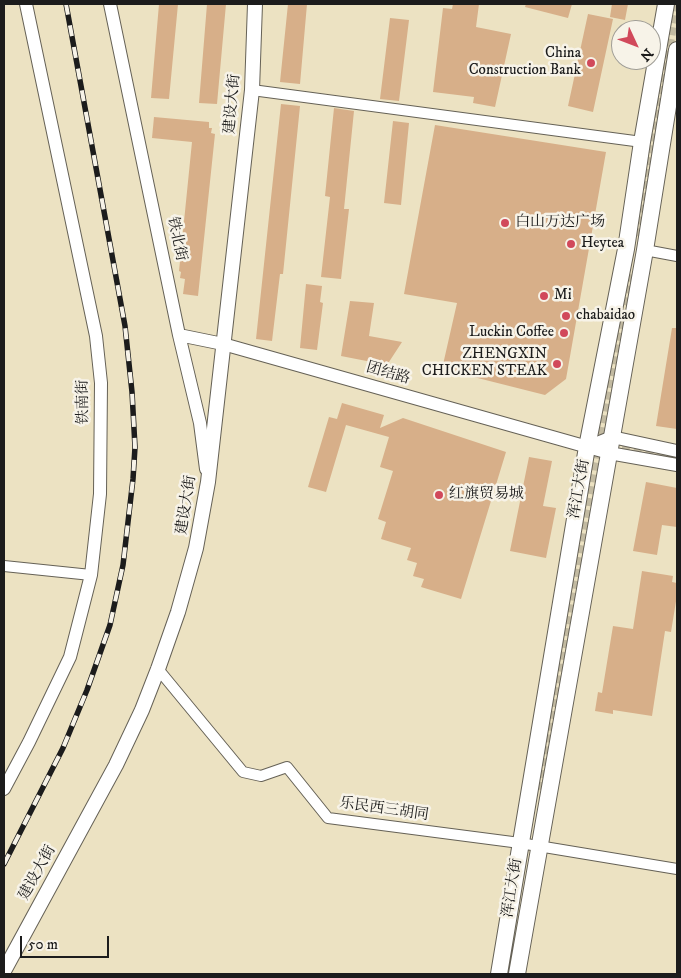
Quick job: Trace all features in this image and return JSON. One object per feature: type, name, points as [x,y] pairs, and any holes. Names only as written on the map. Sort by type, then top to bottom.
[{"type":"main road","name":"建设大街","points":[[4,971],[116,765],[142,710],[178,612],[196,548],[208,482],[252,90],[255,4]]},
{"type":"main road","name":"浑江大街","points":[[661,35],[666,4]]},
{"type":"main road","name":"浑江大街","points":[[517,974],[645,250],[677,51]]},
{"type":"main road","name":"浑江大街","points":[[499,974],[587,447],[626,249],[655,70]]},
{"type":"street","name":"铁南街","points":[[4,789],[70,657],[91,574],[100,494],[101,383],[96,336],[26,4]]},
{"type":"street","name":"铁北街","points":[[110,4],[179,334],[200,423],[208,482]]},
{"type":"street","points":[[661,47],[677,51]]},
{"type":"street","points":[[252,90],[642,142]]},
{"type":"street","points":[[645,250],[677,256]]},
{"type":"street","name":"团结路","points":[[179,334],[223,344],[587,447],[610,445],[677,451]]},
{"type":"street","name":"团结路","points":[[610,445],[677,465]]},
{"type":"street","points":[[4,566],[91,574]]},
{"type":"street","name":"乐民西三胡同","points":[[158,669],[243,772],[261,776],[287,767],[328,818],[520,844],[677,869]]},
{"type":"building","points":[[159,4],[178,4],[169,99],[151,98]]},
{"type":"building","points":[[207,4],[226,4],[217,104],[199,103]]},
{"type":"building","points":[[288,4],[307,4],[300,84],[280,82]]},
{"type":"building","points":[[453,4],[479,4],[476,27],[511,34],[495,107],[473,103],[474,97],[433,92],[443,8],[452,9]]},
{"type":"building","points":[[526,4],[572,4],[568,18],[525,7]]},
{"type":"building","points":[[612,4],[628,4],[625,20],[610,17]]},
{"type":"building","name":"China Construction Bank","points":[[588,14],[613,19],[611,20],[611,28],[593,112],[568,106]]},
{"type":"building","points":[[390,18],[409,20],[399,101],[380,99]]},
{"type":"building","points":[[281,104],[300,106],[283,274],[280,274],[272,341],[256,339]]},
{"type":"building","points":[[334,108],[354,111],[344,209],[349,209],[341,279],[321,277],[330,197],[325,196]]},
{"type":"building","points":[[154,117],[209,122],[209,128],[212,128],[211,133],[215,134],[198,296],[183,294],[185,279],[180,278],[181,272],[179,271],[192,142],[152,138]]},
{"type":"building","points":[[393,121],[409,123],[401,205],[384,203]]},
{"type":"building","name":"白山万达广场","points":[[435,125],[606,152],[566,379],[545,395],[442,369],[457,303],[404,294]]},
{"type":"building","points":[[306,284],[322,286],[320,302],[323,303],[317,350],[300,348]]},
{"type":"building","points":[[350,301],[374,303],[369,336],[402,342],[387,365],[341,356]]},
{"type":"building","points":[[672,328],[677,328],[677,429],[656,426]]},
{"type":"building","name":"红旗贸易城","points":[[342,403],[384,415],[380,428],[403,418],[506,452],[461,599],[421,587],[424,579],[413,576],[417,563],[407,560],[411,548],[381,539],[386,522],[378,519],[393,471],[380,467],[389,437],[346,425],[326,492],[308,487],[329,417],[337,419]]},
{"type":"building","points":[[529,457],[552,461],[543,506],[556,508],[546,558],[510,551]]},
{"type":"building","points":[[646,482],[677,488],[677,527],[662,525],[657,555],[633,551]]},
{"type":"building","points":[[642,571],[673,576],[672,582],[677,583],[671,632],[665,631],[652,716],[613,710],[613,714],[595,711],[598,692],[602,693],[613,626],[633,629]]},
{"type":"tunnel","points":[[636,236],[677,4]]},
{"type":"tunnel","points":[[541,790],[629,274]]},
{"type":"tunnel","points":[[610,446],[677,458]]},
{"type":"railway","points":[[4,864],[63,748],[87,690],[110,625],[123,565],[133,479],[135,447],[132,392],[125,326],[66,4]]},
{"type":"place","name":"China Construction Bank","points":[[591,63]]},
{"type":"place","name":"白山万达广场","points":[[505,223]]},
{"type":"place","name":"Heytea","points":[[571,244]]},
{"type":"place","name":"Mi","points":[[544,296]]},
{"type":"place","name":"chabaidao","points":[[566,316]]},
{"type":"place","name":"Luckin Coffee","points":[[564,333]]},
{"type":"place","name":"ZHENGXIN CHICKEN STEAK","points":[[557,364]]},
{"type":"place","name":"红旗贸易城","points":[[439,495]]}]
